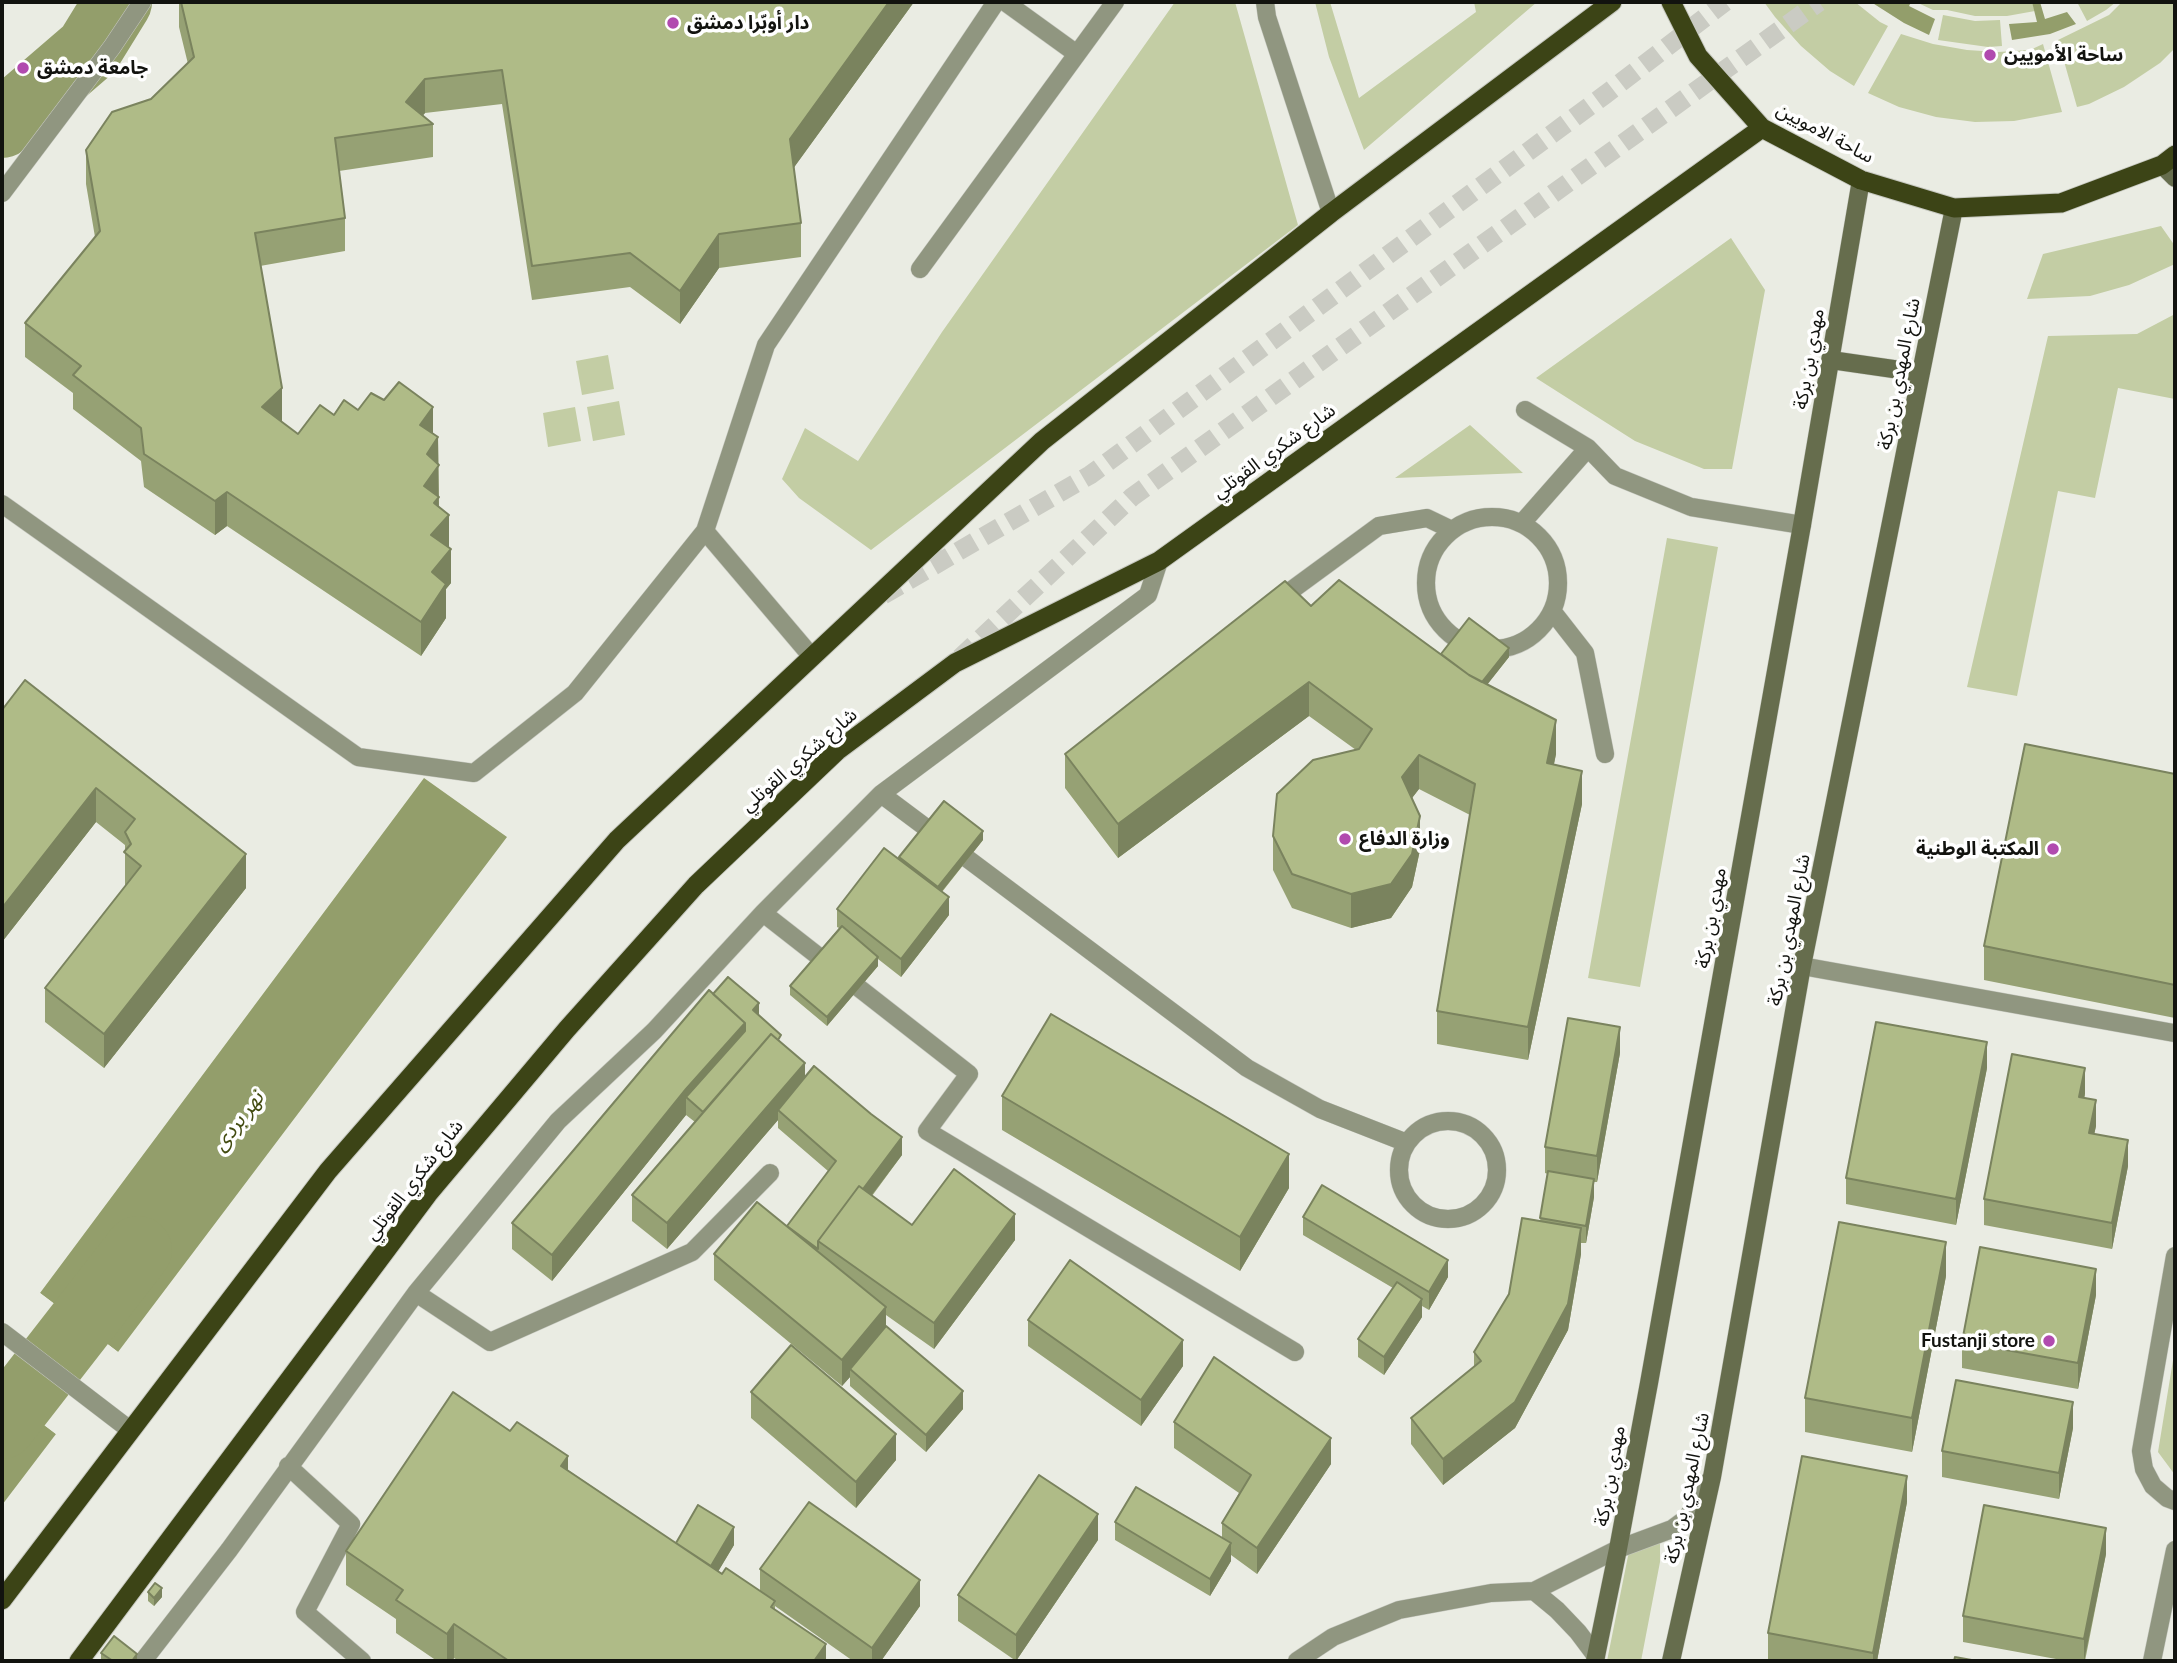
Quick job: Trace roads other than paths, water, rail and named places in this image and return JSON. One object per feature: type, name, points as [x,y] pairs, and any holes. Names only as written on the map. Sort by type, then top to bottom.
[{"type":"highway","points":[[2,1600],[328,1171],[617,840],[1042,442],[1331,213],[1612,2]]},
{"type":"highway","name":"ساحة الامويين","points":[[1671,2],[1698,56],[1762,128],[1861,180],[1954,208],[2061,202],[2171,166]]},
{"type":"highway","name":"شارع شكري القوتلي","points":[[79,1661],[428,1194],[567,1029],[695,885],[837,751],[955,663],[1159,561],[1762,128]]},
{"type":"main road","name":"مهدي بن بركة","points":[[1595,1659],[1618,1549],[1802,525],[1861,180]]},
{"type":"main road","name":"شارع المهدي بن بركة","points":[[1671,1661],[1712,1477],[1802,966],[1954,208]]},
{"type":"main road","points":[[1830,360],[1921,373]]},
{"type":"street","points":[[2,193],[112,47],[142,2]]},
{"type":"street","points":[[2,505],[358,757],[474,772],[575,693],[705,531],[766,345],[996,2]]},
{"type":"street","points":[[1004,2],[1077,54]]},
{"type":"street","points":[[920,269],[1115,2]]},
{"type":"street","points":[[1265,2],[1331,213]]},
{"type":"street","points":[[1525,410],[1588,448],[1615,476],[1691,507],[1802,525]]},
{"type":"street","points":[[1522,523],[1588,448]]},
{"type":"street","points":[[1504,517],[1522,523],[1539,535],[1551,552],[1558,571],[1559,592],[1553,612],[1540,630],[1522,643],[1502,650],[1480,649],[1459,642],[1442,628],[1430,609],[1425,588],[1427,566],[1436,547],[1451,530],[1468,521],[1504,517]]},
{"type":"street","points":[[1259,614],[1379,526],[1427,518],[1451,530]]},
{"type":"street","points":[[705,531],[812,657]]},
{"type":"street","points":[[142,1661],[229,1550],[416,1293],[558,1121],[654,1031],[763,913],[881,794],[1148,595],[1159,561]]},
{"type":"street","points":[[1553,612],[1585,653],[1605,754]]},
{"type":"street","points":[[881,794],[1247,1068],[1320,1109],[1407,1143]]},
{"type":"street","points":[[763,913],[969,1074],[927,1131],[1295,1352]]},
{"type":"street","points":[[1802,966],[2174,1033]]},
{"type":"street","points":[[1449,1121],[1478,1131],[1489,1143],[1496,1158],[1497,1174],[1493,1190],[1484,1203],[1472,1213],[1456,1219],[1440,1219],[1424,1214],[1411,1204],[1402,1190],[1398,1174],[1400,1157],[1407,1143],[1418,1131],[1433,1123],[1449,1121]]},
{"type":"street","points":[[416,1293],[490,1342],[692,1252],[771,1173]]},
{"type":"street","points":[[2175,1256],[2141,1451],[2144,1469],[2153,1486],[2175,1501]]},
{"type":"street","points":[[4,1334],[130,1430]]},
{"type":"street","points":[[288,1466],[351,1524],[305,1612],[362,1661]]},
{"type":"street","points":[[1297,1661],[1333,1637],[1399,1610],[1491,1593],[1534,1591],[1618,1549],[1660,1534],[1687,1518],[1712,1477]]},
{"type":"street","points":[[2152,1661],[2175,1550]]},
{"type":"street","points":[[1534,1591],[1578,1632],[1595,1659]]},
{"type":"water","points":[[1871,2],[1911,2],[1909,6],[1935,19],[1929,35],[1904,23]]},
{"type":"water","points":[[2032,2],[2040,2],[2045,19],[2067,12],[2076,24],[2050,34],[2012,40],[2009,24],[2037,22]]},
{"type":"water","points":[[424,778],[507,837],[118,1352],[40,1293]]},
{"type":"water","points":[[2,1393],[56,1434],[2,1505]]},
{"type":"waterway","name":"نهر بردى","points":[[2,124],[89,49],[118,2]]},
{"type":"waterway","name":"نهر بردى","points":[[2,1425],[138,1250]]},
{"type":"tunnel","points":[[883,595],[1090,475],[1606,94],[1725,2]]},
{"type":"tunnel","points":[[960,658],[1132,497],[1819,2]]},
{"type":"place","name":"دار أوبّرا دمشق","points":[[673,23]]},
{"type":"place","name":"ساحة الأمويين","points":[[1990,55]]},
{"type":"place","name":"جامعة دمشق","points":[[23,68]]},
{"type":"place","name":"وزارة الدفاع","points":[[1345,839]]},
{"type":"place","name":"المكتبة الوطنية","points":[[2053,849]]},
{"type":"place","name":"Fustanji store","points":[[2049,1341]]}]
